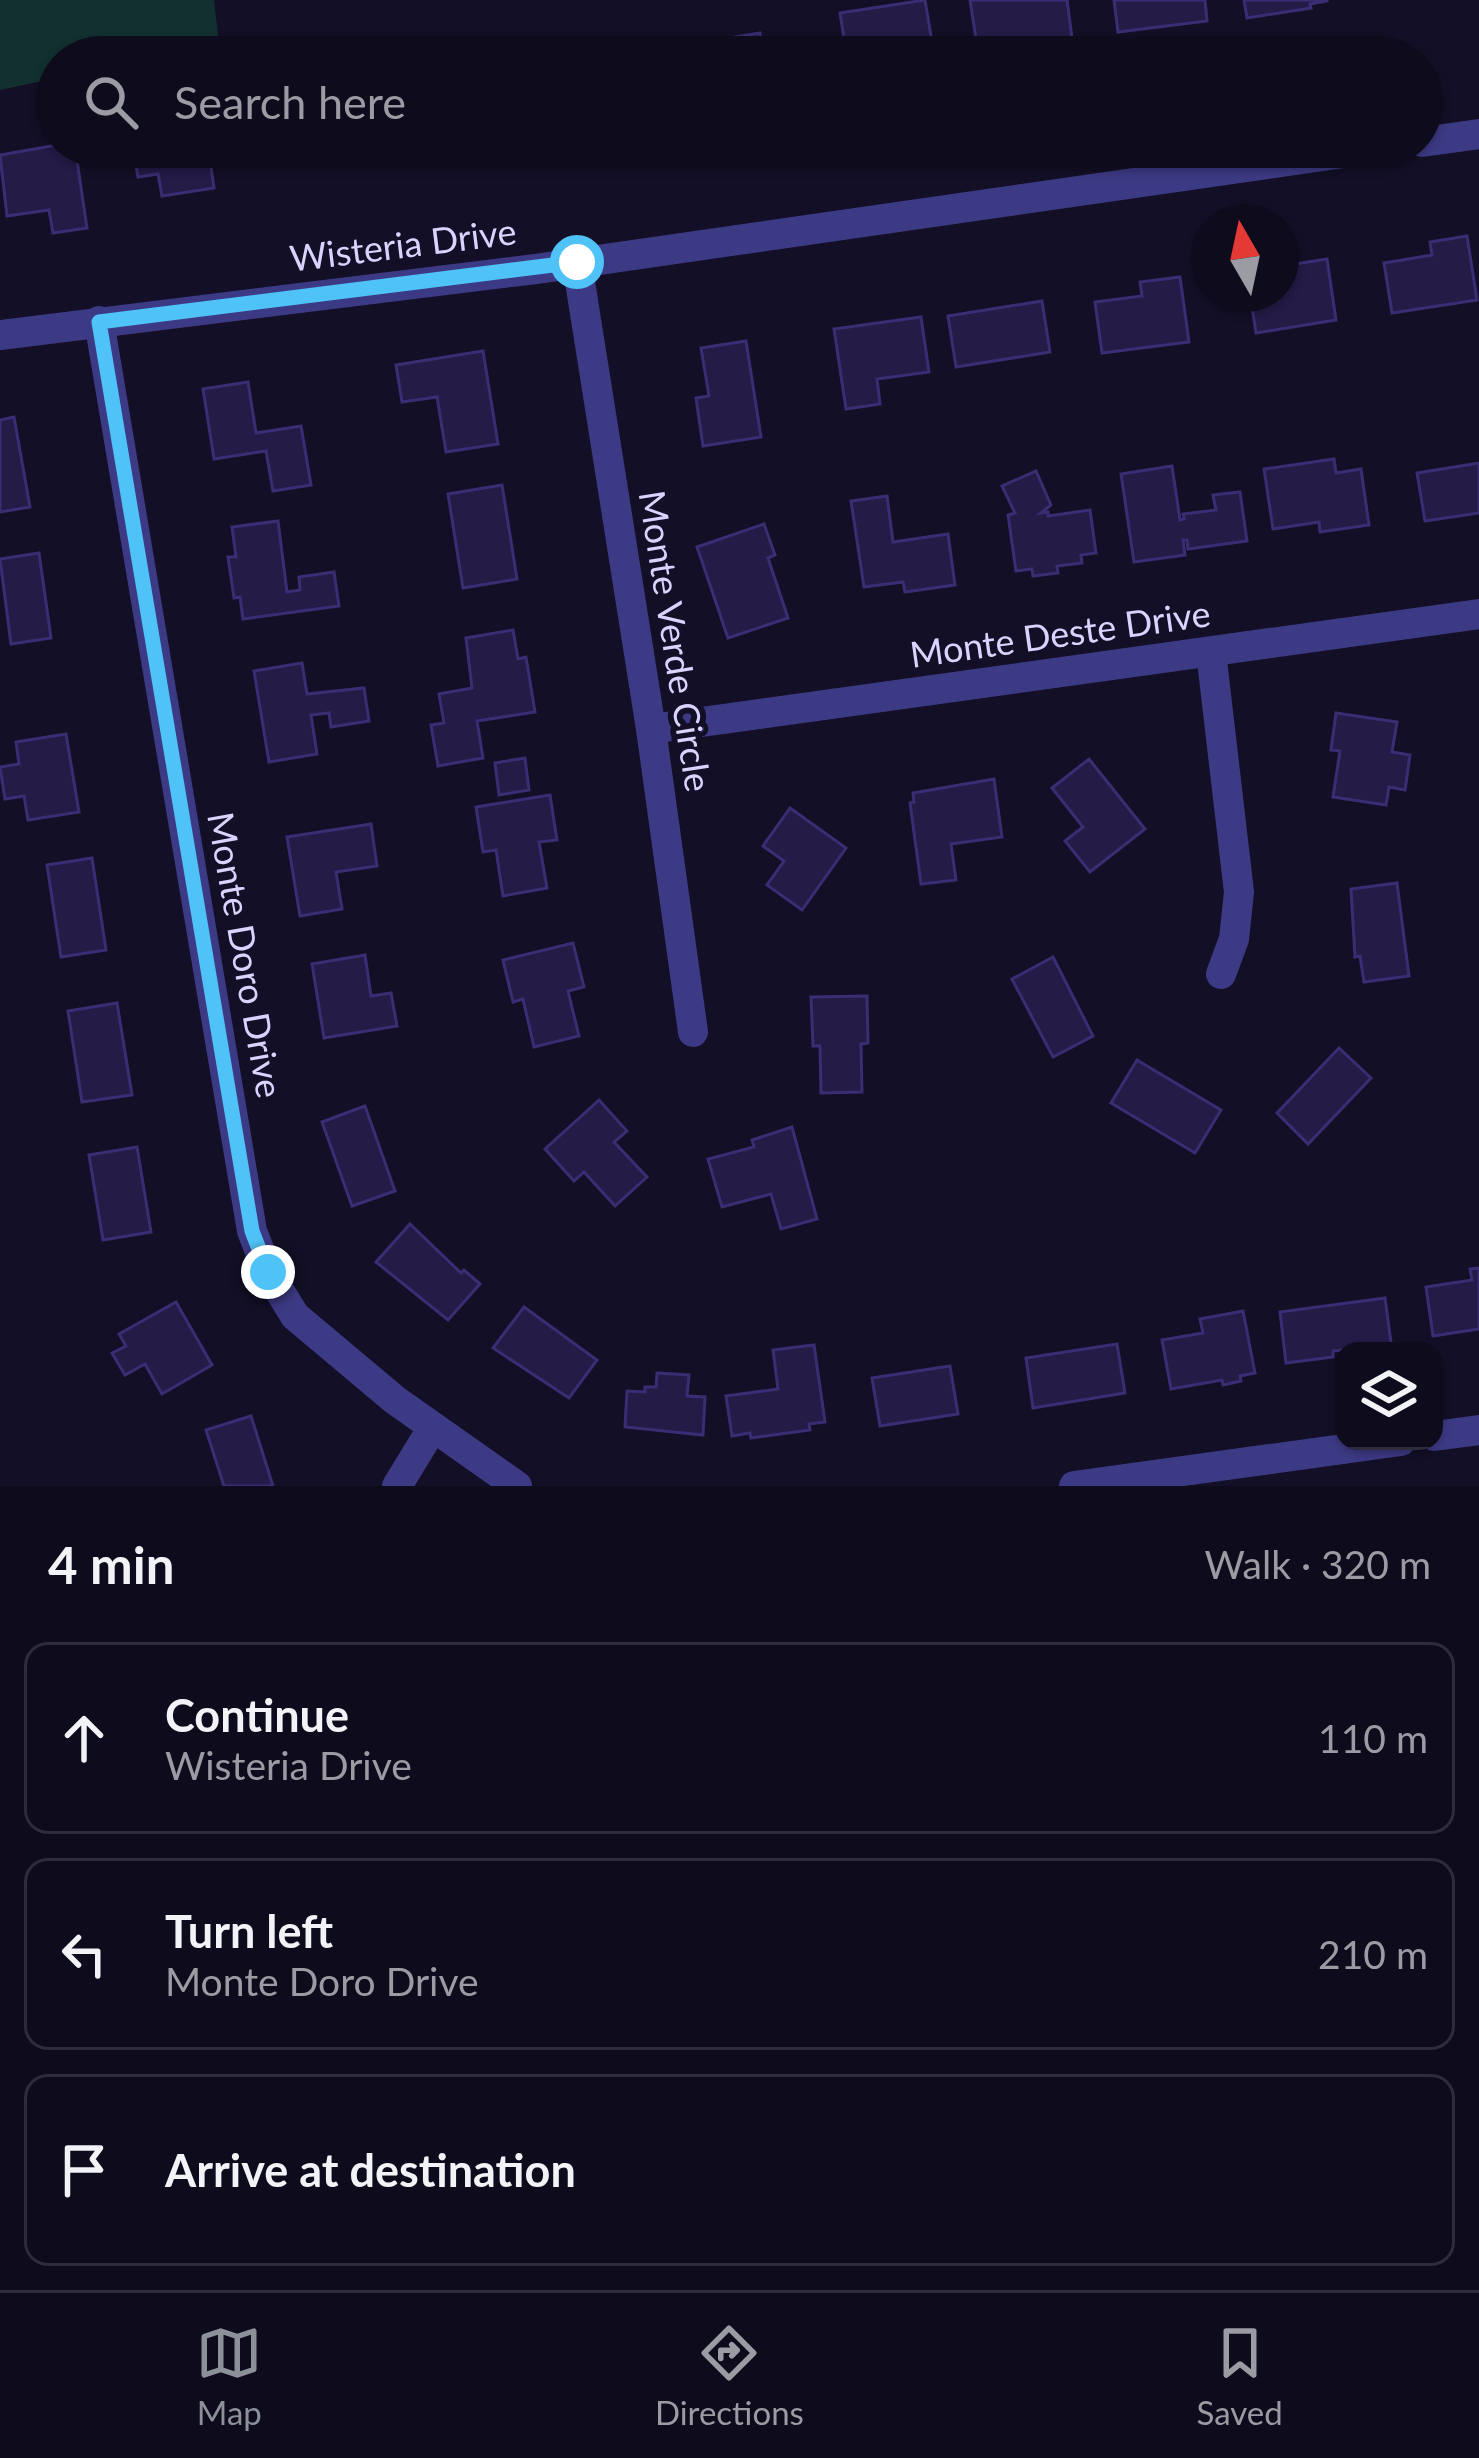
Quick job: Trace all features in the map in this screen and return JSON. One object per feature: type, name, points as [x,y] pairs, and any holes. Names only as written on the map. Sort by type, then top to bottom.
[{"type":"street","points":[[1443,139],[1479,134]]},
{"type":"street","name":"Wisteria Drive","points":[[0,334],[577,262],[1237,168]]},
{"type":"street","name":"Monte Verde Circle","points":[[577,262],[693,1032]]},
{"type":"street","name":"Monte Doro Drive","points":[[99,322],[252,1231],[268,1272],[295,1316],[433,1427],[518,1486]]},
{"type":"street","name":"Monte Deste Drive","points":[[650,729],[1479,614]]},
{"type":"street","points":[[1210,652],[1239,892],[1234,940],[1221,974]]},
{"type":"street","points":[[397,1486],[433,1427]]},
{"type":"street","points":[[1443,1435],[1479,1430]]},
{"type":"street","points":[[1074,1486],[1336,1450]]},
{"type":"green space","points":[[0,0],[214,0],[218,36],[36,36],[36,82],[0,90]]},
{"type":"building","points":[[925,0],[931,36],[844,36],[840,13]]},
{"type":"building","points":[[970,0],[1067,0],[1072,36],[976,36]]},
{"type":"building","points":[[1114,0],[1205,0],[1207,21],[1118,32]]},
{"type":"building","points":[[1244,0],[1327,0],[1327,1],[1247,18]]},
{"type":"building","points":[[36,149],[36,168],[78,168],[87,228],[53,233],[49,210],[7,216],[0,155]]},
{"type":"building","points":[[136,168],[211,168],[214,188],[162,196],[158,174],[138,177]]},
{"type":"building","points":[[1467,236],[1477,300],[1392,313],[1384,263],[1432,255],[1430,242]]},
{"type":"building","points":[[1327,259],[1336,320],[1256,333],[1253,312],[1299,312],[1299,263]]},
{"type":"building","points":[[1180,277],[1189,342],[1102,353],[1095,302],[1142,296],[1140,282]]},
{"type":"building","points":[[1042,301],[1050,352],[956,367],[948,316]]},
{"type":"building","points":[[921,317],[929,372],[877,379],[880,404],[846,409],[834,329]]},
{"type":"building","points":[[746,341],[761,437],[703,446],[696,398],[709,396],[701,348]]},
{"type":"building","points":[[483,351],[498,444],[446,452],[437,397],[402,402],[396,365]]},
{"type":"building","points":[[248,382],[256,433],[301,426],[311,485],[273,491],[266,451],[214,459],[203,389]]},
{"type":"building","points":[[14,417],[30,507],[0,512],[0,420]]},
{"type":"building","points":[[1334,459],[1336,473],[1361,469],[1369,525],[1320,532],[1319,522],[1273,529],[1264,469]]},
{"type":"building","points":[[1479,463],[1479,513],[1425,521],[1417,473]]},
{"type":"building","points":[[1172,466],[1180,520],[1183,514],[1216,510],[1213,495],[1240,492],[1247,541],[1188,549],[1183,540],[1185,555],[1134,562],[1121,474]]},
{"type":"building","points":[[1036,471],[1051,505],[1041,513],[1090,510],[1096,553],[1081,555],[1082,563],[1057,566],[1058,573],[1033,576],[1032,569],[1016,571],[1008,515],[1015,513],[1002,486]]},
{"type":"building","points":[[502,485],[517,579],[463,588],[448,494]]},
{"type":"building","points":[[887,496],[893,542],[948,534],[955,585],[905,592],[903,582],[864,587],[851,501]]},
{"type":"building","points":[[278,521],[287,592],[300,590],[299,577],[334,572],[339,606],[243,619],[240,597],[234,598],[228,557],[236,557],[232,527]]},
{"type":"building","points":[[764,524],[775,555],[768,558],[788,618],[728,638],[697,547]]},
{"type":"building","points":[[39,553],[51,638],[11,644],[0,559]]},
{"type":"building","points":[[513,630],[518,659],[526,657],[535,712],[477,721],[483,758],[438,766],[431,725],[444,723],[439,694],[472,688],[466,638]]},
{"type":"building","points":[[302,663],[307,694],[364,688],[369,721],[331,727],[329,713],[311,715],[317,754],[269,762],[254,671]]},
{"type":"building","points":[[1336,713],[1397,722],[1392,752],[1410,755],[1405,790],[1389,787],[1386,805],[1333,797],[1340,751],[1331,750]]},
{"type":"building","points":[[66,734],[79,812],[28,820],[24,796],[5,799],[0,767],[19,764],[16,742]]},
{"type":"building","points":[[525,758],[529,790],[499,795],[495,763]]},
{"type":"building","points":[[1089,759],[1145,829],[1090,872],[1065,841],[1083,827],[1052,788]]},
{"type":"building","points":[[994,779],[1002,837],[951,844],[956,880],[921,884],[910,803],[913,793]]},
{"type":"building","points":[[550,795],[557,840],[539,842],[547,888],[503,896],[496,850],[483,852],[476,807]]},
{"type":"building","points":[[790,808],[846,848],[802,910],[767,885],[784,861],[763,846]]},
{"type":"building","points":[[371,824],[377,866],[336,872],[342,909],[300,916],[287,837]]},
{"type":"building","points":[[92,858],[106,950],[61,957],[47,865]]},
{"type":"building","points":[[1397,883],[1409,976],[1364,982],[1360,956],[1355,957],[1351,889]]},
{"type":"building","points":[[573,943],[584,987],[568,991],[579,1036],[534,1047],[523,999],[513,1002],[503,960]]},
{"type":"building","points":[[365,955],[371,996],[391,993],[397,1026],[324,1038],[312,964]]},
{"type":"building","points":[[1053,957],[1093,1036],[1053,1057],[1012,979]]},
{"type":"building","points":[[867,996],[862,1092],[821,1093],[820,1046],[813,1046],[811,997]]},
{"type":"building","points":[[117,1003],[132,1095],[82,1102],[68,1011]]},
{"type":"building","points":[[1339,1048],[1371,1078],[1308,1144],[1277,1113]]},
{"type":"building","points":[[1137,1060],[1221,1110],[1195,1153],[1111,1103]]},
{"type":"building","points":[[599,1100],[627,1131],[614,1142],[647,1177],[615,1206],[584,1172],[574,1181],[545,1149]]},
{"type":"building","points":[[365,1106],[395,1191],[352,1206],[322,1122]]},
{"type":"building","points":[[792,1127],[817,1219],[781,1229],[771,1194],[722,1207],[708,1159],[754,1147],[752,1140]]},
{"type":"building","points":[[137,1147],[151,1232],[103,1240],[89,1155]]},
{"type":"building","points":[[410,1224],[461,1273],[464,1270],[480,1284],[448,1320],[376,1262]]},
{"type":"building","points":[[1479,1268],[1479,1329],[1433,1336],[1426,1287],[1472,1280],[1470,1269]]},
{"type":"building","points":[[1385,1298],[1391,1342],[1335,1342],[1333,1357],[1286,1363],[1280,1312]]},
{"type":"building","points":[[176,1302],[212,1365],[162,1394],[145,1364],[125,1375],[112,1353],[126,1346],[119,1334]]},
{"type":"building","points":[[524,1307],[597,1360],[569,1398],[493,1348]]},
{"type":"building","points":[[1243,1311],[1255,1373],[1223,1385],[1222,1380],[1171,1389],[1162,1340],[1203,1333],[1200,1319]]},
{"type":"building","points":[[1117,1344],[1125,1393],[1033,1408],[1026,1358]]},
{"type":"building","points":[[814,1345],[825,1422],[809,1424],[810,1430],[732,1436],[726,1396],[778,1389],[773,1350]]},
{"type":"building","points":[[950,1366],[958,1414],[880,1426],[872,1378]]},
{"type":"building","points":[[657,1373],[689,1375],[687,1396],[705,1397],[703,1435],[625,1427],[627,1391],[656,1387]]},
{"type":"building","points":[[251,1416],[273,1486],[224,1486],[206,1430]]},
{"type":"route","points":[[268,1272],[252,1231],[99,322],[577,262]]}]
